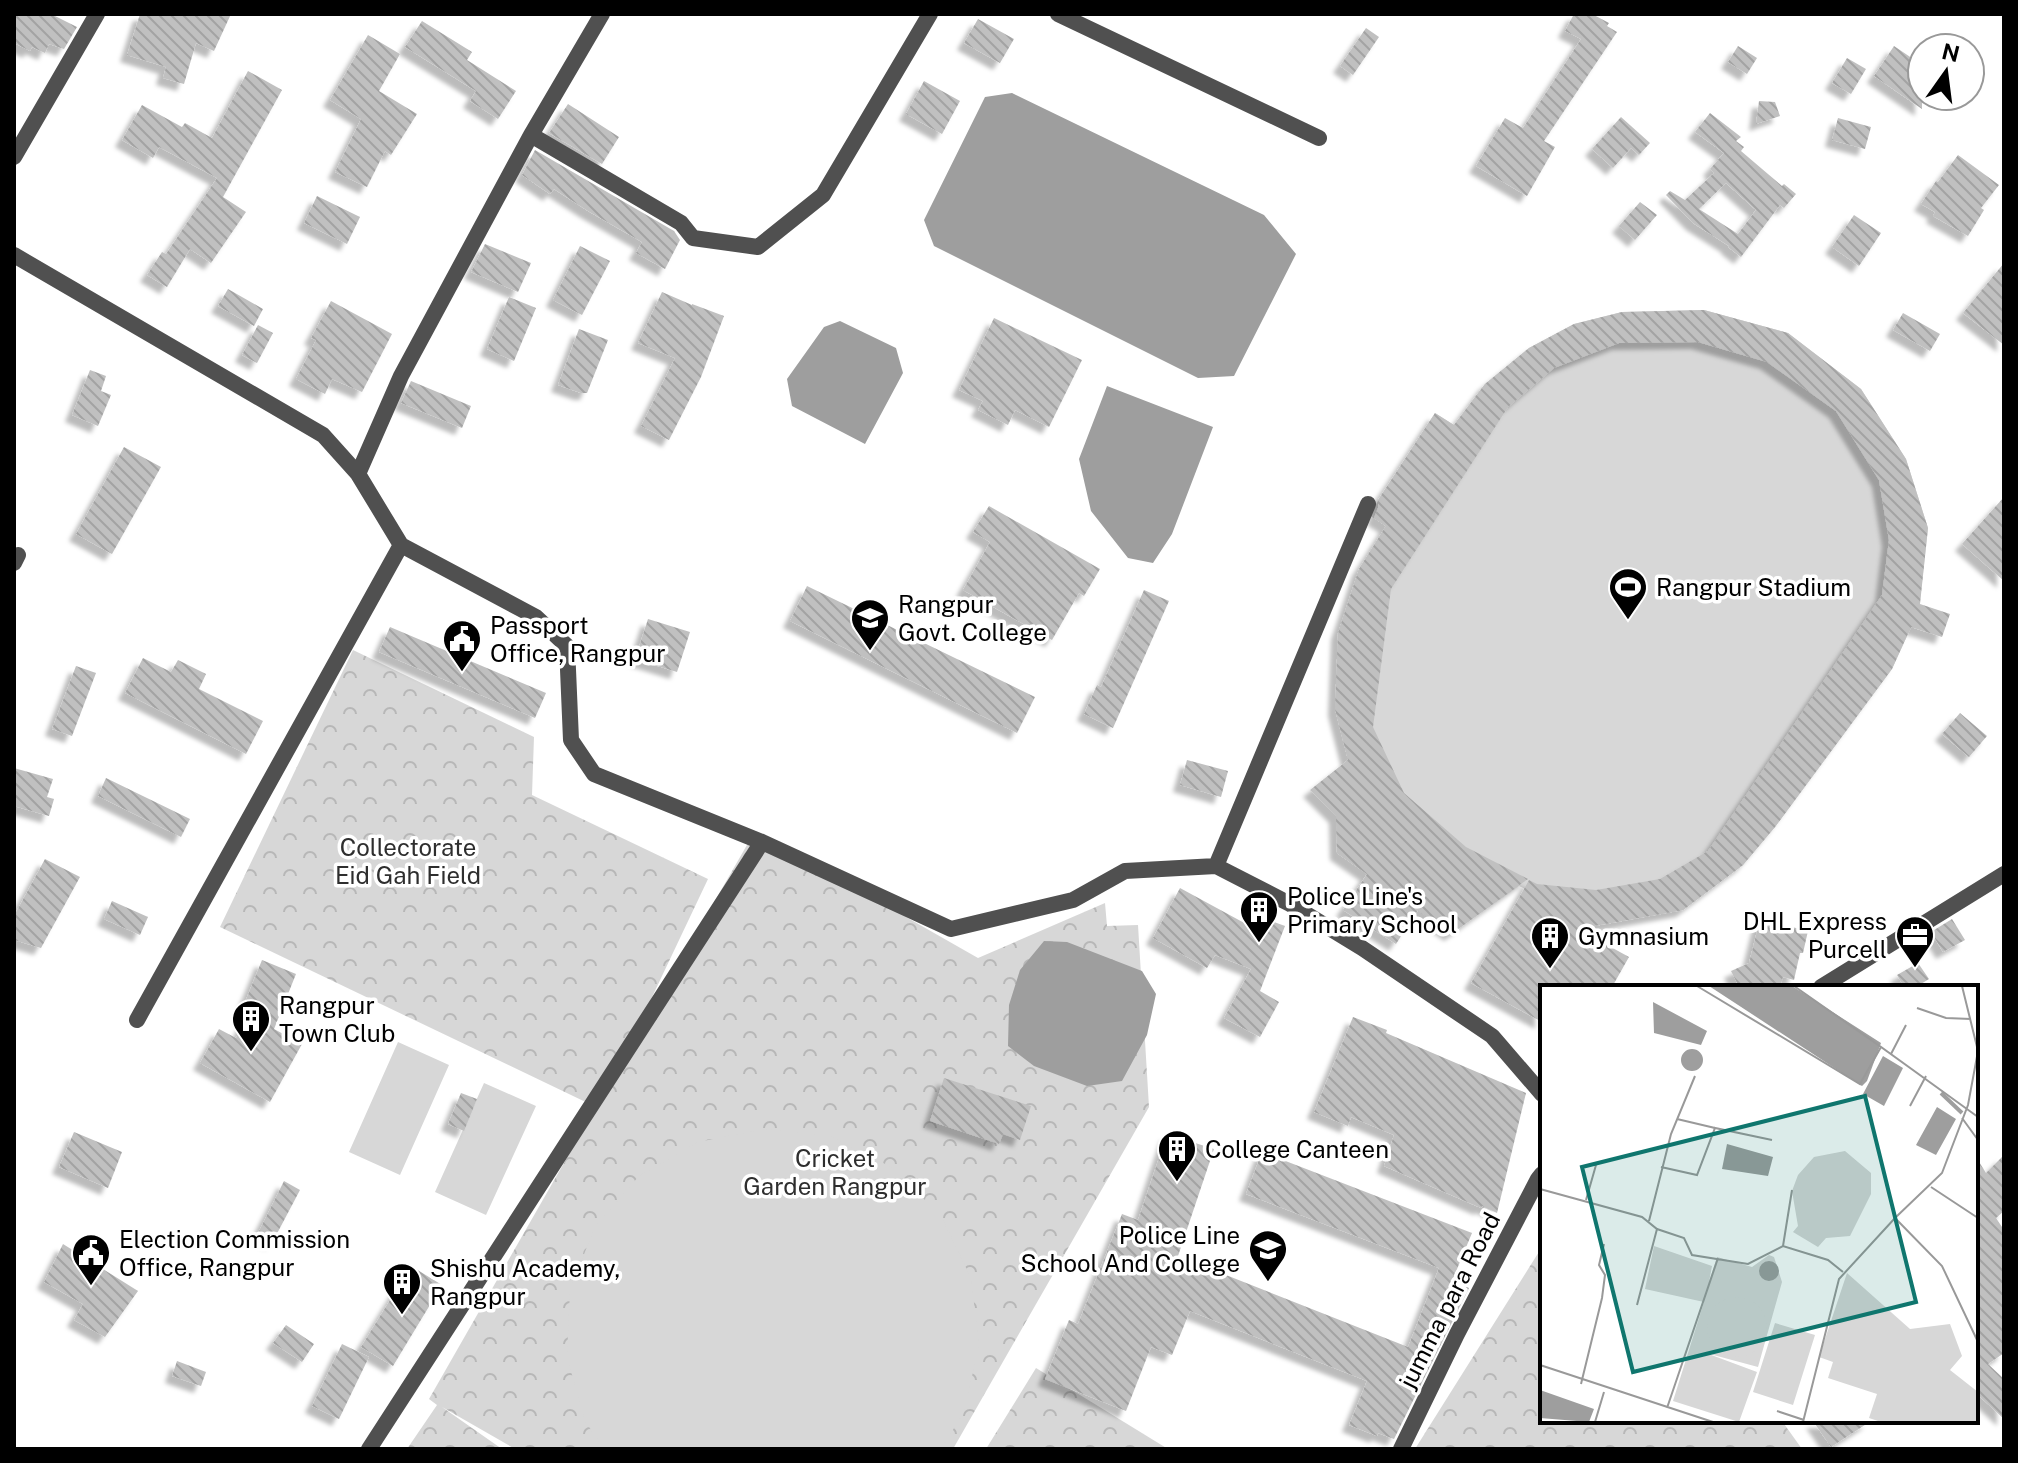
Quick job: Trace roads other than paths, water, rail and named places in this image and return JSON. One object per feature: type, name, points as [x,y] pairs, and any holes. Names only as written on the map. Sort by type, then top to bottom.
[{"type":"street","points":[[14,157],[97,14]]},
{"type":"street","points":[[358,474],[401,376],[531,135],[602,14]]},
{"type":"street","points":[[531,135],[681,223],[693,238],[758,247],[823,195],[930,14]]},
{"type":"street","points":[[1058,14],[1319,138]]},
{"type":"street","points":[[14,255],[323,435],[358,474],[401,545],[536,617],[567,646],[571,740],[594,774],[762,842],[951,929],[1073,900],[1125,871],[1216,866],[1290,904],[1362,948],[1492,1036],[1540,1092]]},
{"type":"street","points":[[1216,866],[1368,504]]},
{"type":"street","points":[[137,1020],[401,545]]},
{"type":"street","points":[[369,1449],[762,842]]},
{"type":"street","points":[[1824,985],[2004,874]]},
{"type":"street","name":"jumma para Road","points":[[1401,1449],[1540,1176]]},
{"type":"place","name":"Rangpur Stadium","points":[[1628,621]]},
{"type":"place","name":"Rangpur Govt. College","points":[[870,652]]},
{"type":"place","name":"Passport Office, Rangpur","points":[[462,673]]},
{"type":"place","name":"Police Line's Primary School","points":[[1259,944]]},
{"type":"place","name":"DHL Express Purcell","points":[[1915,969]]},
{"type":"place","name":"Gymnasium","points":[[1550,970]]},
{"type":"place","name":"Rangpur Town Club","points":[[251,1053]]},
{"type":"place","name":"College Canteen","points":[[1177,1183]]},
{"type":"place","name":"Police Line School And College","points":[[1268,1283]]},
{"type":"place","name":"Election Commission Office, Rangpur","points":[[91,1287]]},
{"type":"place","name":"Shishu Academy, Rangpur","points":[[402,1316]]},
{"type":"park label","name":"Collectorate Eid Gah Field","points":[[408,861]]},
{"type":"park label","name":"Cricket Garden Rangpur","points":[[835,1172]]}]
